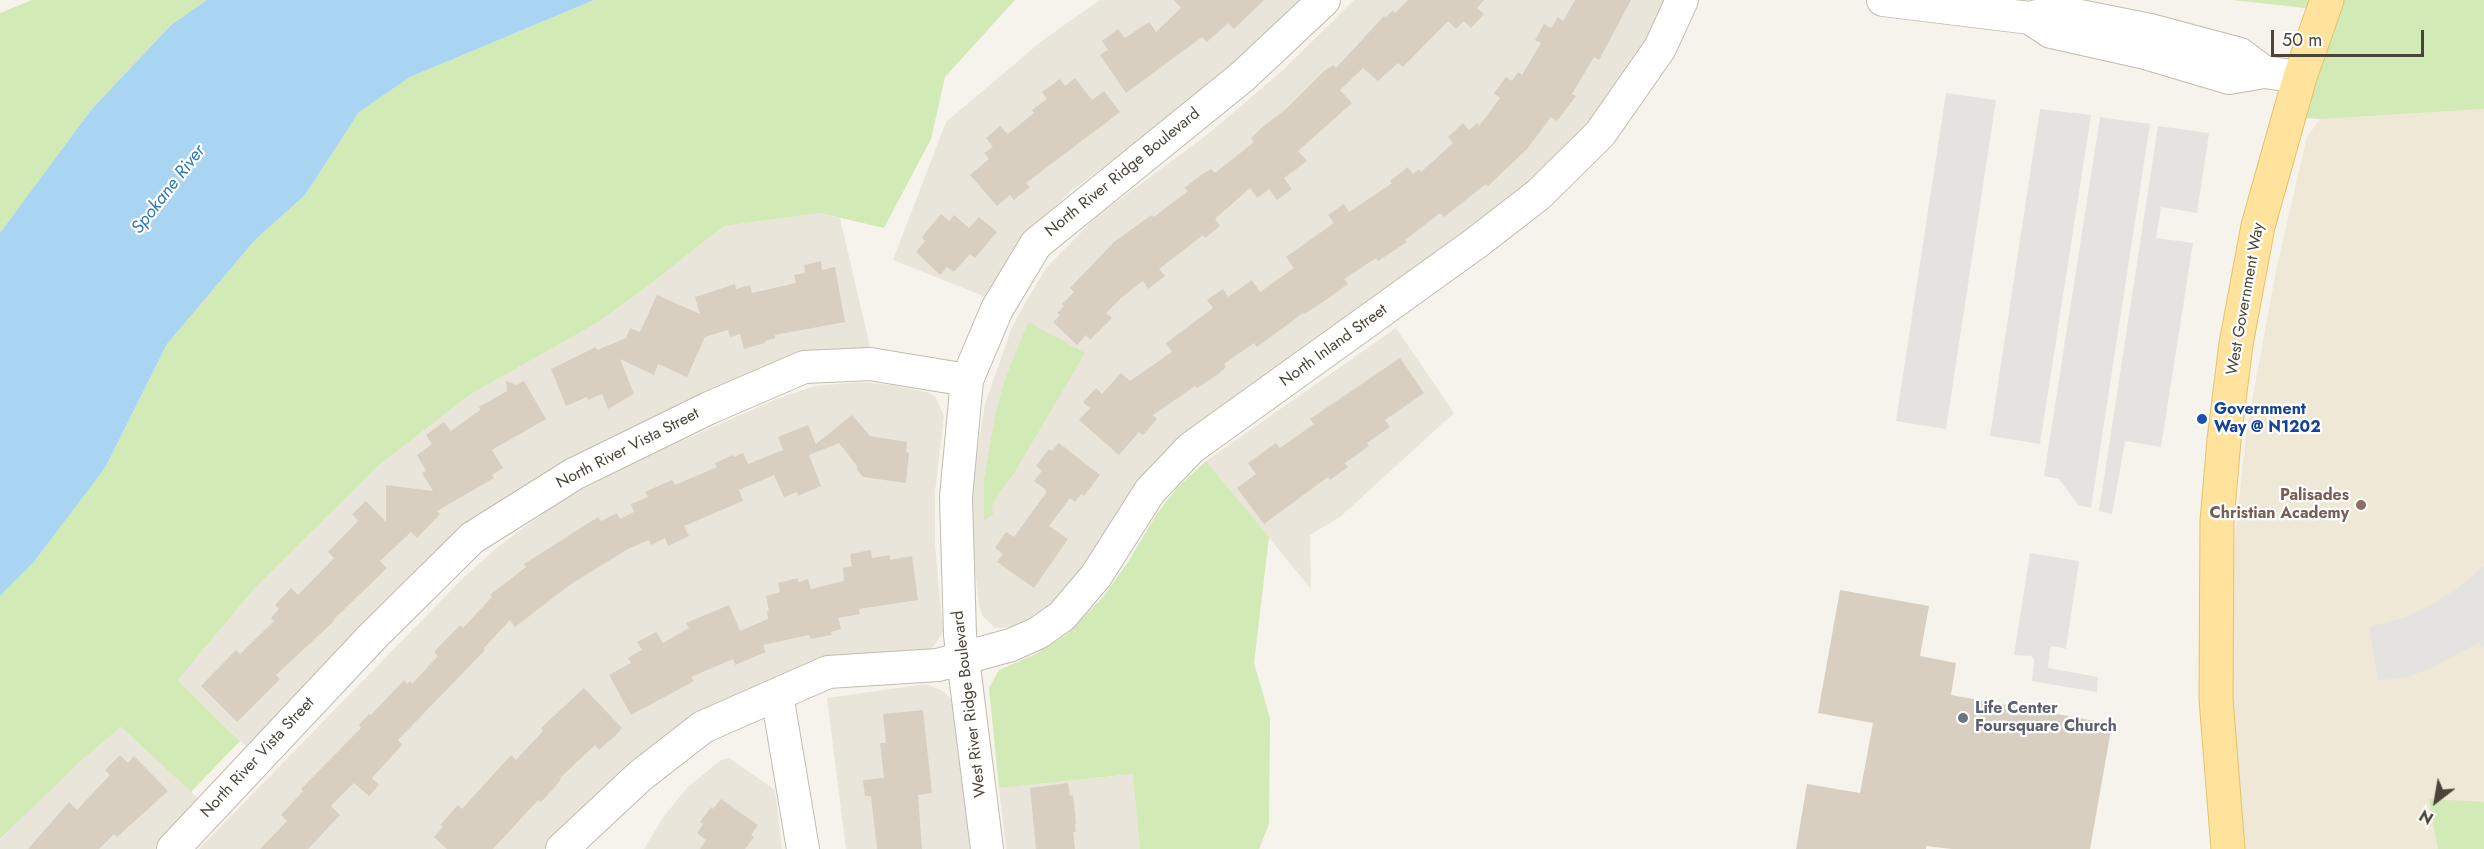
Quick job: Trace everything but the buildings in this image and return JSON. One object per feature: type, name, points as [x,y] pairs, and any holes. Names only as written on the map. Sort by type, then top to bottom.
[{"type":"main road","name":"West Government Way","points":[[2228,849],[2216,699],[2217,521],[2224,440],[2236,344],[2258,226],[2300,77],[2325,5]]},
{"type":"street","name":"North River Ridge Boulevard","points":[[967,380],[997,309],[1036,244],[1242,77],[1324,0]]},
{"type":"street","name":"North Inland Street","points":[[562,849],[640,776],[703,727],[828,672],[939,665],[1011,645],[1038,633],[1062,616],[1096,576],[1150,491],[1191,448],[1467,250],[1538,195],[1600,134],[1660,48],[1682,0]]},
{"type":"street","points":[[1883,0],[1989,15],[2030,18],[2055,11],[2147,42],[2240,54],[2264,72],[2300,77]]},
{"type":"street","name":"North River Vista Street","points":[[173,849],[364,646],[472,538],[574,474],[709,408],[804,368],[870,364],[967,380]]},
{"type":"street","name":"West River Ridge Boulevard","points":[[967,380],[956,497],[962,659],[987,849]]},
{"type":"street","points":[[777,695],[803,849]]},
{"type":"shaded area","points":[[1100,0],[1305,0],[1197,97],[1071,191],[1034,226],[986,297],[893,260],[946,122],[1043,40]]},
{"type":"shaded area","points":[[1354,0],[1669,0],[1641,56],[1553,168],[1212,416],[1053,603],[1017,627],[995,628],[982,615],[979,606],[971,531],[972,484],[985,404],[1012,327],[1027,300],[1046,268],[1096,217],[1208,134],[1282,71]]},
{"type":"shaded area","points":[[1946,93],[1996,100],[1946,429],[1896,421]]},
{"type":"shaded area","points":[[2040,109],[2091,115],[2040,444],[1990,436]]},
{"type":"shaded area","name":"Palisades Christian Academy","points":[[2484,109],[2484,849],[2244,849],[2234,768],[2231,576],[2246,434],[2277,266],[2307,137],[2320,119]]},
{"type":"shaded area","points":[[2100,117],[2150,124],[2091,508],[2078,505],[2059,479],[2044,476]]},
{"type":"shaded area","points":[[2158,126],[2209,133],[2197,213],[2161,207],[2156,238],[2193,243],[2161,447],[2125,441],[2112,514],[2099,511]]},
{"type":"shaded area","points":[[820,213],[840,218],[871,351],[760,372],[656,416],[563,464],[249,749],[178,680],[254,589],[379,465],[471,394],[597,323],[724,226]]},
{"type":"shaded area","points":[[1396,328],[1454,413],[1340,517],[1310,535],[1311,589],[1206,461]]},
{"type":"shaded area","points":[[860,382],[926,392],[935,396],[944,416],[935,492],[935,545],[943,632],[933,647],[924,652],[684,724],[626,765],[544,849],[199,849],[462,579],[500,545],[565,498],[654,453],[779,398],[815,386]]},
{"type":"shaded area","points":[[2030,553],[2079,561],[2066,649],[2053,646],[2050,648],[2048,668],[2098,677],[2097,692],[2032,681],[2034,660],[2032,656],[2014,655]]},
{"type":"shaded area","points":[[2484,566],[2484,648],[2478,643],[2431,668],[2410,676],[2378,681],[2369,627],[2407,617],[2432,604],[2457,589]]},
{"type":"shaded area","points":[[926,684],[943,691],[952,700],[955,708],[970,849],[846,849],[827,698]]},
{"type":"shaded area","points":[[121,727],[202,802],[155,849],[0,849],[0,840],[8,831],[84,758]]},
{"type":"shaded area","points":[[729,758],[775,790],[782,849],[644,849],[664,816],[688,787],[721,760]]},
{"type":"shaded area","points":[[1134,774],[1140,849],[1006,849],[999,788]]},
{"type":"green space","points":[[32,0],[207,0],[171,25],[91,110],[0,233],[0,13]]},
{"type":"green space","points":[[594,0],[1015,0],[945,77],[931,139],[884,228],[820,213],[724,226],[597,323],[471,394],[379,465],[254,589],[178,680],[240,741],[191,792],[121,727],[84,758],[0,839],[0,596],[33,563],[105,468],[167,344],[255,240],[305,195],[359,112],[410,77]]},
{"type":"green space","points":[[2232,0],[2484,0],[2484,109],[2321,119],[2288,117],[2323,10]]},
{"type":"green space","points":[[1028,322],[1085,353],[1011,478],[1001,490],[992,506],[993,515],[984,520],[984,479],[995,416],[1004,382]]},
{"type":"green space","points":[[1206,461],[1269,537],[1254,663],[1270,718],[1269,824],[1259,849],[1140,849],[1133,774],[999,788],[989,688],[999,670],[1036,654],[1066,635],[1103,597],[1128,562],[1156,515],[1177,488]]},
{"type":"green space","points":[[2429,799],[2484,802],[2484,849],[2438,849]]},
{"type":"water","name":"Spokane River","points":[[207,0],[594,0],[410,77],[359,112],[305,195],[255,240],[167,344],[105,468],[33,563],[0,596],[0,233],[91,110],[171,25]]},
{"type":"place","name":"Government Way @ N1202","points":[[2202,419]]},
{"type":"place","name":"Palisades Christian Academy","points":[[2361,505]]},
{"type":"place","name":"Life Center Foursquare Church","points":[[1963,718]]}]
